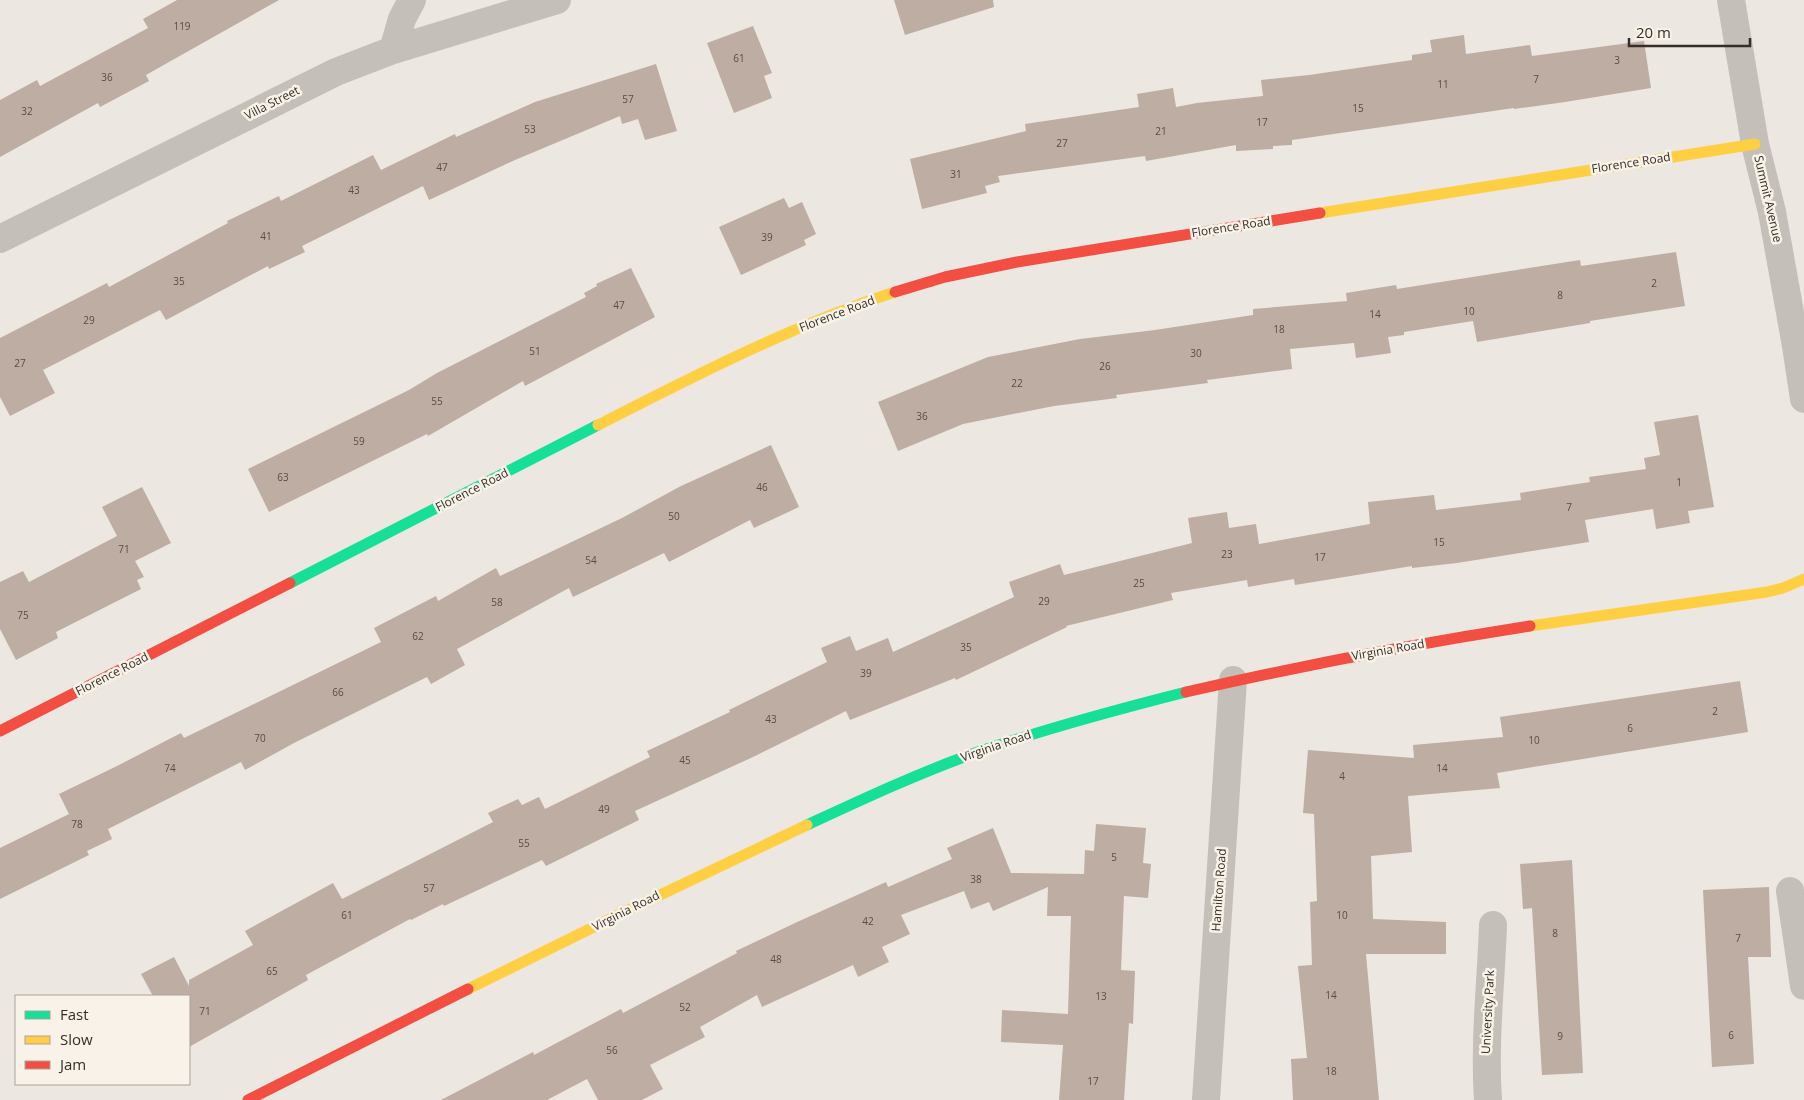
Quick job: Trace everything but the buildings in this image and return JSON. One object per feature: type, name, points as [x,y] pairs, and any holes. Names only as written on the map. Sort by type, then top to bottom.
[{"type":"street","points":[[392,50],[402,19],[412,0]]},
{"type":"street","name":"Villa Street","points":[[0,239],[309,84],[392,50],[557,0]]},
{"type":"street","name":"Summit Avenue","points":[[1731,0],[1755,144],[1772,212],[1800,345],[1804,399]]},
{"type":"street","name":"Florence Road","points":[[0,732],[728,359],[816,321],[898,291],[972,271],[1026,261],[1489,185],[1755,144]]},
{"type":"street","name":"Virginia Road","points":[[248,1100],[656,895],[906,779],[991,747],[1112,710],[1233,680],[1500,630],[1767,592],[1783,588],[1804,579]]},
{"type":"street","name":"Hamilton Road","points":[[1206,1100],[1233,680]]},
{"type":"street","points":[[1790,891],[1804,986]]},
{"type":"street","name":"University Park","points":[[1488,1100],[1486,1042],[1493,925]]},
{"type":"traffic: fast","points":[[290,583],[598,425]]},
{"type":"traffic: fast","points":[[807,825],[904,781],[964,757],[1074,722],[1186,692]]},
{"type":"traffic: slow","points":[[1320,213],[1755,144]]},
{"type":"traffic: slow","points":[[598,425],[744,352],[818,320],[895,292]]},
{"type":"traffic: slow","points":[[1530,626],[1767,592],[1783,588],[1804,579]]},
{"type":"traffic: slow","points":[[468,989],[807,825]]},
{"type":"traffic: jam","points":[[895,292],[945,277],[1017,262],[1320,213]]},
{"type":"traffic: jam","points":[[0,731],[290,583]]},
{"type":"traffic: jam","points":[[1186,692],[1357,656],[1530,626]]},
{"type":"traffic: jam","points":[[248,1100],[468,989]]}]
